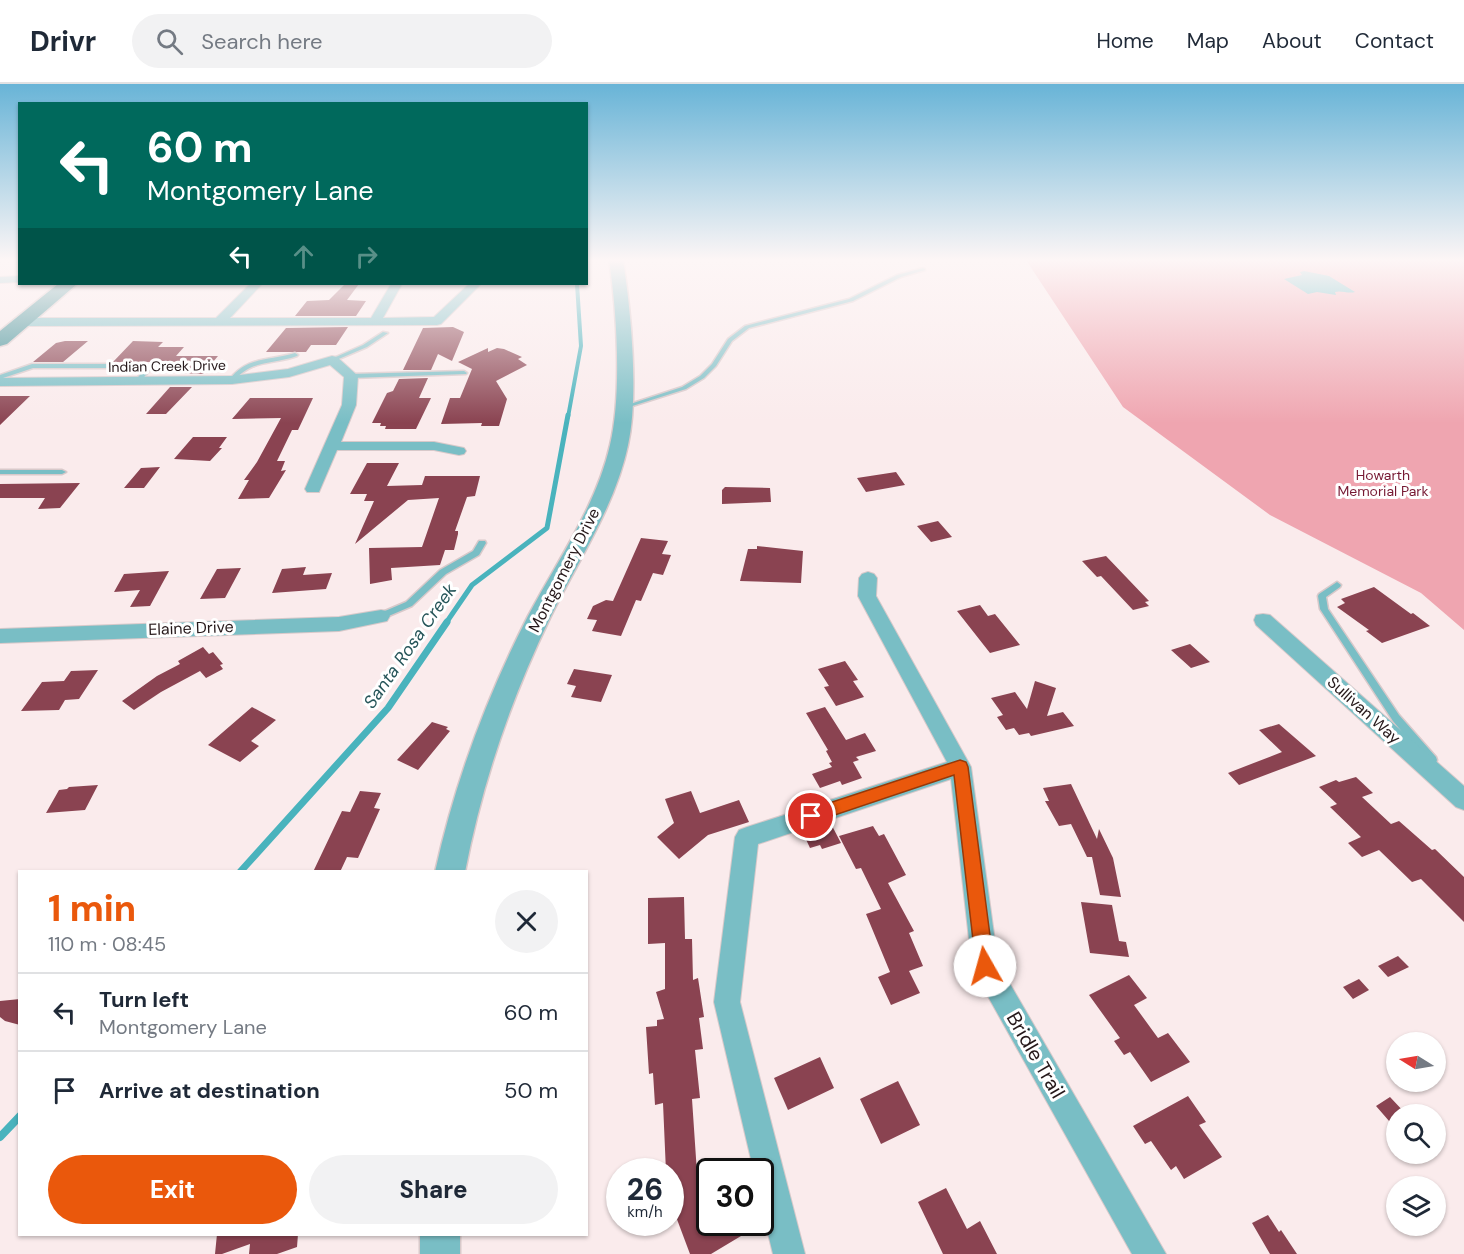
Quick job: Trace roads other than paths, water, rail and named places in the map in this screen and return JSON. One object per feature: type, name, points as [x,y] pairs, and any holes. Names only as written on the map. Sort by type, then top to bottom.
[{"type":"main road","points":[[0,340],[29,315]]},
{"type":"street","points":[[220,321],[226,315]]},
{"type":"street","points":[[376,320],[379,315]]},
{"type":"street","points":[[19,322],[436,321],[443,315]]},
{"type":"street","name":"Montgomery Drive","points":[[450,870],[456,838],[476,769],[504,692],[547,600],[608,483],[620,443],[624,407],[621,315]]},
{"type":"street","points":[[313,489],[349,405],[351,376],[332,360]]},
{"type":"street","name":"Indian Creek Drive","points":[[0,382],[232,380],[289,373],[332,360]]},
{"type":"street","points":[[333,446],[434,446],[459,451]]},
{"type":"street","name":"Bridle Trail","points":[[868,578],[867,596],[960,767],[985,966],[1150,1254]]},
{"type":"street","name":"Elaine Drive","points":[[0,636],[339,624],[381,616]]},
{"type":"street","name":"Sullivan Way","points":[[1263,620],[1464,800]]},
{"type":"street","points":[[789,1254],[727,1002],[747,837],[960,767]]},
{"type":"street","points":[[440,1236],[440,1254]]},
{"type":"lane","points":[[624,407],[684,388],[702,377],[714,365],[730,340],[747,327],[795,315]]},
{"type":"lane","points":[[332,360],[365,346],[385,333]]},
{"type":"lane","points":[[232,380],[241,368],[266,360],[295,355]]},
{"type":"lane","points":[[0,377],[32,366],[134,366],[147,370],[138,381]]},
{"type":"lane","points":[[351,376],[464,373]]},
{"type":"lane","points":[[0,472],[62,472]]},
{"type":"lane","points":[[381,616],[409,604],[443,572],[476,553],[482,543]]},
{"type":"lane","points":[[1337,585],[1322,596],[1324,609],[1396,718],[1443,773],[1447,785]]},
{"type":"waterway","name":"Santa Rosa Creek","points":[[568,417],[581,346],[579,315]]},
{"type":"waterway","name":"Santa Rosa Creek","points":[[446,623],[472,585],[547,528],[568,415]]},
{"type":"waterway","name":"Santa Rosa Creek","points":[[242,870],[388,708],[447,622]]},
{"type":"waterway","name":"Santa Rosa Creek","points":[[0,1137],[18,1118]]},
{"type":"park label","name":"Howarth Memorial Park","points":[[1383,484]]}]
